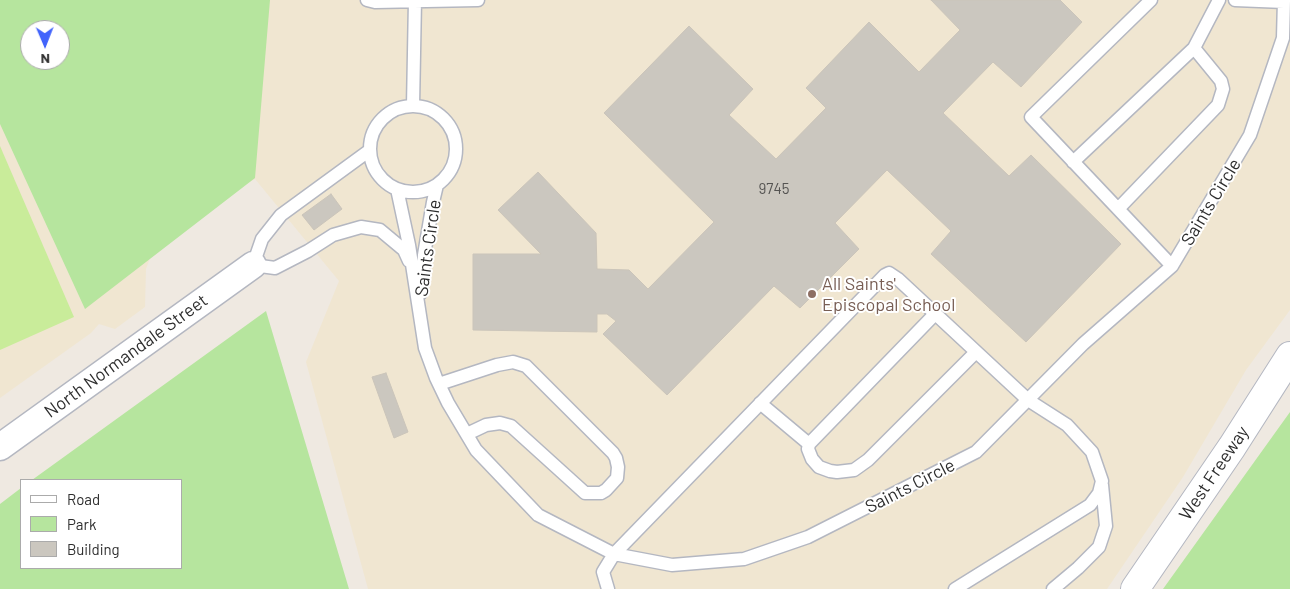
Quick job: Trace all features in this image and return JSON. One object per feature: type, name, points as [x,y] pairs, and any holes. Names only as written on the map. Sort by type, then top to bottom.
[{"type":"main road","name":"West Freeway","points":[[1135,589],[1232,446],[1290,356]]},
{"type":"street","name":"North Normandale Street","points":[[0,447],[253,266]]},
{"type":"lane","points":[[367,0],[375,2],[478,0]]},
{"type":"lane","points":[[1151,0],[1030,117],[1172,266]]},
{"type":"lane","points":[[1074,162],[1194,48],[1219,0]]},
{"type":"lane","points":[[1235,0],[1284,1]]},
{"type":"lane","points":[[412,106],[415,1]]},
{"type":"lane","name":"Saints Circle","points":[[397,189],[413,270],[425,348],[439,384],[476,450],[538,515],[614,554],[672,565],[744,559],[808,537],[976,452],[1083,344],[1172,266],[1250,136],[1283,38],[1284,1]]},
{"type":"lane","points":[[1118,209],[1218,105],[1223,89],[1221,81],[1194,48]]},
{"type":"lane","points":[[412,106],[426,108],[438,114],[448,124],[454,136],[456,150],[454,163],[448,175],[437,185],[425,190],[411,192],[397,189],[385,182],[375,171],[370,150],[372,136],[380,120],[395,110],[412,106]]},
{"type":"lane","points":[[370,150],[281,215],[262,239],[253,266],[275,268],[308,251],[333,234],[361,226],[380,230],[404,250],[413,270]]},
{"type":"lane","name":"Saints Circle","points":[[420,312],[424,255],[437,185]]},
{"type":"lane","points":[[608,589],[603,572],[614,554],[889,273],[894,275],[1028,400],[1067,425],[1092,452],[1106,526],[1099,547],[1053,589]]},
{"type":"lane","points":[[808,444],[936,314]]},
{"type":"lane","points":[[760,403],[808,444],[812,458],[820,467],[837,472],[854,470],[868,460],[976,352]]},
{"type":"lane","points":[[439,384],[498,365],[513,362],[526,366],[613,453],[618,467],[617,478],[601,493],[585,493],[511,426],[500,423],[486,425],[467,434]]},
{"type":"lane","points":[[955,589],[1090,505],[1100,487]]},
{"type":"shaded area","name":"All Saints' Episcopal School","points":[[0,0],[1290,0],[1290,310],[1246,370],[1183,477],[1107,589],[368,589],[306,362],[339,281],[255,179],[213,203],[153,250],[146,269],[145,307],[115,329],[99,324],[91,333],[0,398]]},
{"type":"green space","points":[[0,0],[270,0],[255,178],[85,309],[0,124]]},
{"type":"green space","points":[[0,146],[74,317],[0,350]]},
{"type":"green space","points":[[266,311],[349,589],[0,589],[0,504],[20,489],[20,569],[182,569],[182,479],[33,479]]},
{"type":"green space","points":[[1290,412],[1290,589],[1163,589]]},
{"type":"building","points":[[931,0],[1060,0],[1082,22],[1021,87],[993,62],[943,113],[1009,176],[1031,155],[1121,244],[1026,342],[931,254],[951,231],[887,170],[835,223],[859,249],[800,308],[774,286],[667,395],[603,334],[616,321],[607,314],[597,314],[597,332],[473,330],[473,254],[541,254],[498,210],[538,172],[596,233],[597,269],[629,270],[648,289],[714,222],[604,113],[689,26],[753,89],[729,115],[776,159],[826,108],[806,88],[869,22],[919,72],[960,30]]},
{"type":"building","points":[[331,194],[342,209],[314,230],[302,215]]},
{"type":"building","points":[[386,373],[408,432],[394,438],[372,377]]},
{"type":"place","name":"All Saints' Episcopal School","points":[[812,294]]}]
